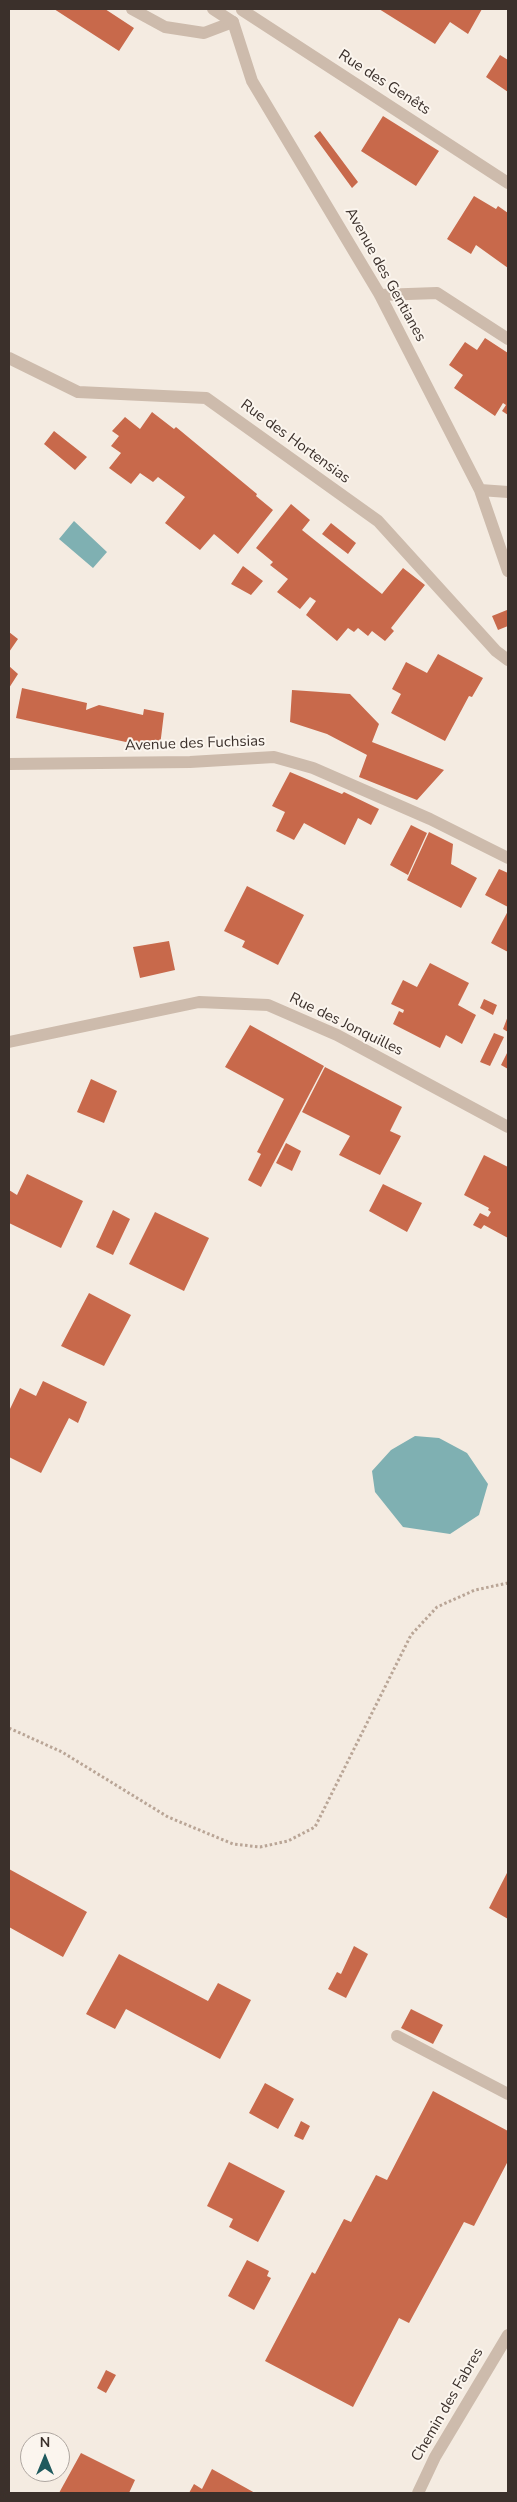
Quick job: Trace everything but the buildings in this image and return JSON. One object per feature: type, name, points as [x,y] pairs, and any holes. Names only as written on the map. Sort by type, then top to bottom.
[{"type":"street","points":[[132,9],[164,27],[204,33],[233,22],[243,9]]},
{"type":"street","points":[[213,9],[233,22]]},
{"type":"street","name":"Rue des Genêts","points":[[243,9],[508,183]]},
{"type":"street","name":"Avenue des Gentianes","points":[[233,22],[252,81],[380,295],[480,490],[508,571]]},
{"type":"street","points":[[380,295],[437,293],[508,339]]},
{"type":"street","name":"Rue des Hortensias","points":[[9,358],[78,392],[206,398],[378,521],[496,651],[508,660]]},
{"type":"street","points":[[480,490],[508,492]]},
{"type":"street","name":"Avenue des Fuchsias","points":[[9,764],[190,762],[274,757],[313,768],[430,819],[508,858]]},
{"type":"street","name":"Rue des Jonquilles","points":[[9,1042],[198,1002],[268,1006],[337,1035],[508,1127]]},
{"type":"street","points":[[397,2036],[508,2094]]},
{"type":"street","name":"Chemin des Fabres","points":[[418,2493],[435,2456],[508,2335]]},
{"type":"path","points":[[9,1728],[62,1752],[168,1818],[233,1844],[260,1847],[288,1842],[315,1827],[411,1635],[437,1607],[475,1590],[508,1583]]},
{"type":"water","points":[[74,521],[107,552],[93,568],[59,539]]},
{"type":"water","points":[[415,1436],[439,1438],[467,1453],[488,1484],[479,1515],[450,1534],[403,1527],[375,1492],[372,1471],[391,1450]]}]
